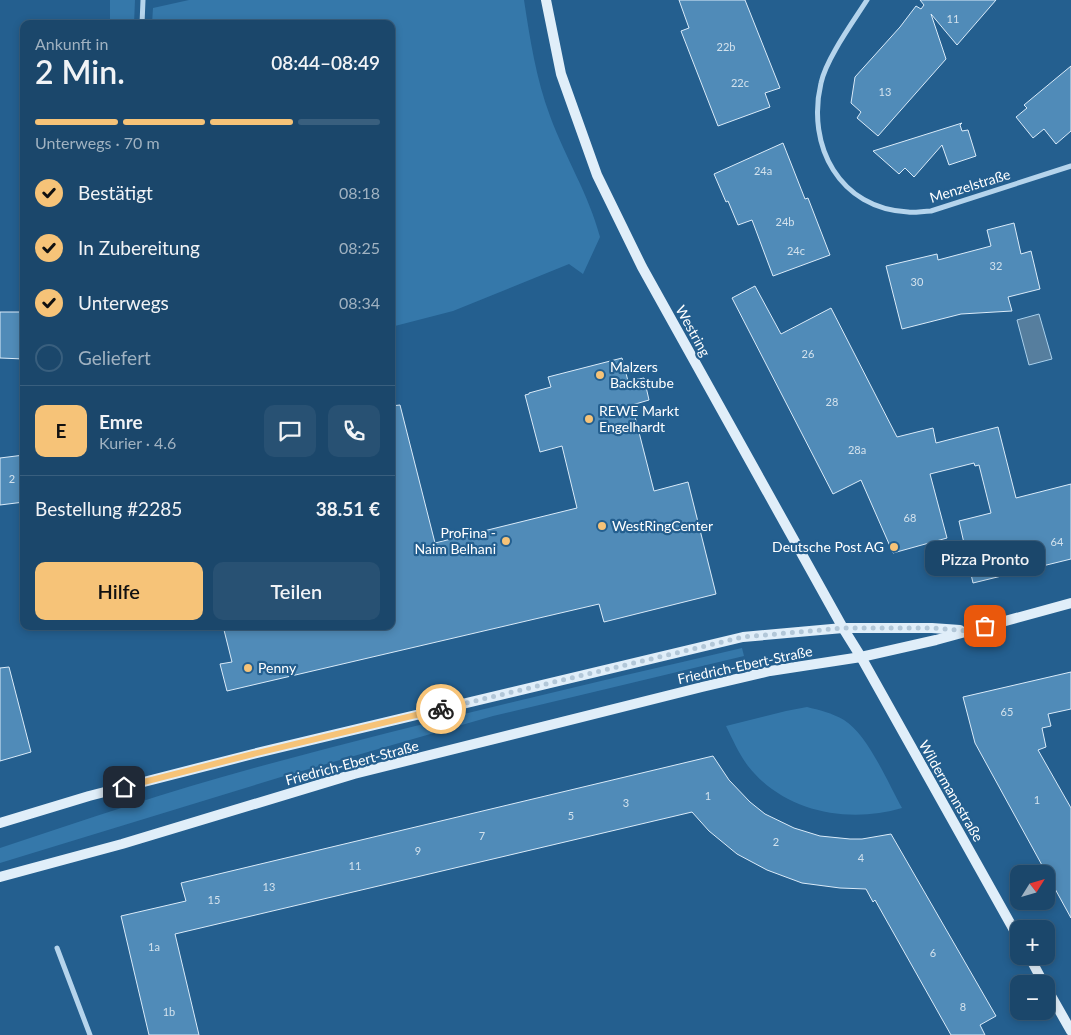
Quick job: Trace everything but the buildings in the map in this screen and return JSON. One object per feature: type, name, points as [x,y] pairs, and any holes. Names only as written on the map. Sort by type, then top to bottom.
[{"type":"main road","name":"Westring","points":[[546,0],[561,74],[597,175],[642,267],[860,657]]},
{"type":"main road","name":"Friedrich-Ebert-Straße","points":[[0,877],[122,844],[364,772],[660,697],[770,671],[860,657],[968,631],[1071,603]]},
{"type":"main road","name":"Friedrich-Ebert-Straße","points":[[0,823],[89,796],[244,756],[743,637],[843,628],[932,628],[968,631]]},
{"type":"main road","name":"Wildermannstraße","points":[[860,657],[1010,923]]},
{"type":"main road","points":[[1055,1003],[1071,1031]]},
{"type":"street","points":[[142,20],[143,0]]},
{"type":"street","name":"Menzelstraße","points":[[867,0],[826,66],[820,83],[817,108],[823,151],[845,186],[866,201],[894,211],[924,211],[1071,166]]},
{"type":"street","points":[[57,948],[90,1035]]},
{"type":"shaded area","points":[[110,0],[135,0],[134,20],[110,20]]},
{"type":"shaded area","points":[[189,0],[524,0],[534,59],[545,102],[590,206],[600,237],[583,274],[569,264],[453,311],[395,326],[395,20],[152,20],[153,8]]},
{"type":"shaded area","points":[[1039,314],[1052,359],[1029,365],[1017,320]]},
{"type":"shaded area","points":[[742,648],[744,656],[493,716],[281,777],[0,863],[0,848],[222,777],[437,721]]},
{"type":"shaded area","points":[[807,707],[835,715],[853,727],[877,760],[902,808],[860,815],[839,814],[798,804],[763,782],[748,766],[726,726]]},
{"type":"way so far","points":[[441,709],[743,637],[843,628],[932,628],[968,631],[985,626]]},
{"type":"place","name":"Malzers Backstube","points":[[600,375]]},
{"type":"place","name":"REWE Markt Engelhardt","points":[[589,419]]},
{"type":"place","name":"WestRingCenter","points":[[602,526]]},
{"type":"place","name":"ProFina - Naim Belhani","points":[[506,541]]},
{"type":"place","name":"Deutsche Post AG","points":[[894,547]]},
{"type":"place","name":"Pizza Pronto","points":[[985,626]]},
{"type":"place","name":"Penny","points":[[248,668]]},
{"type":"route","points":[[124,787],[441,709]]}]
